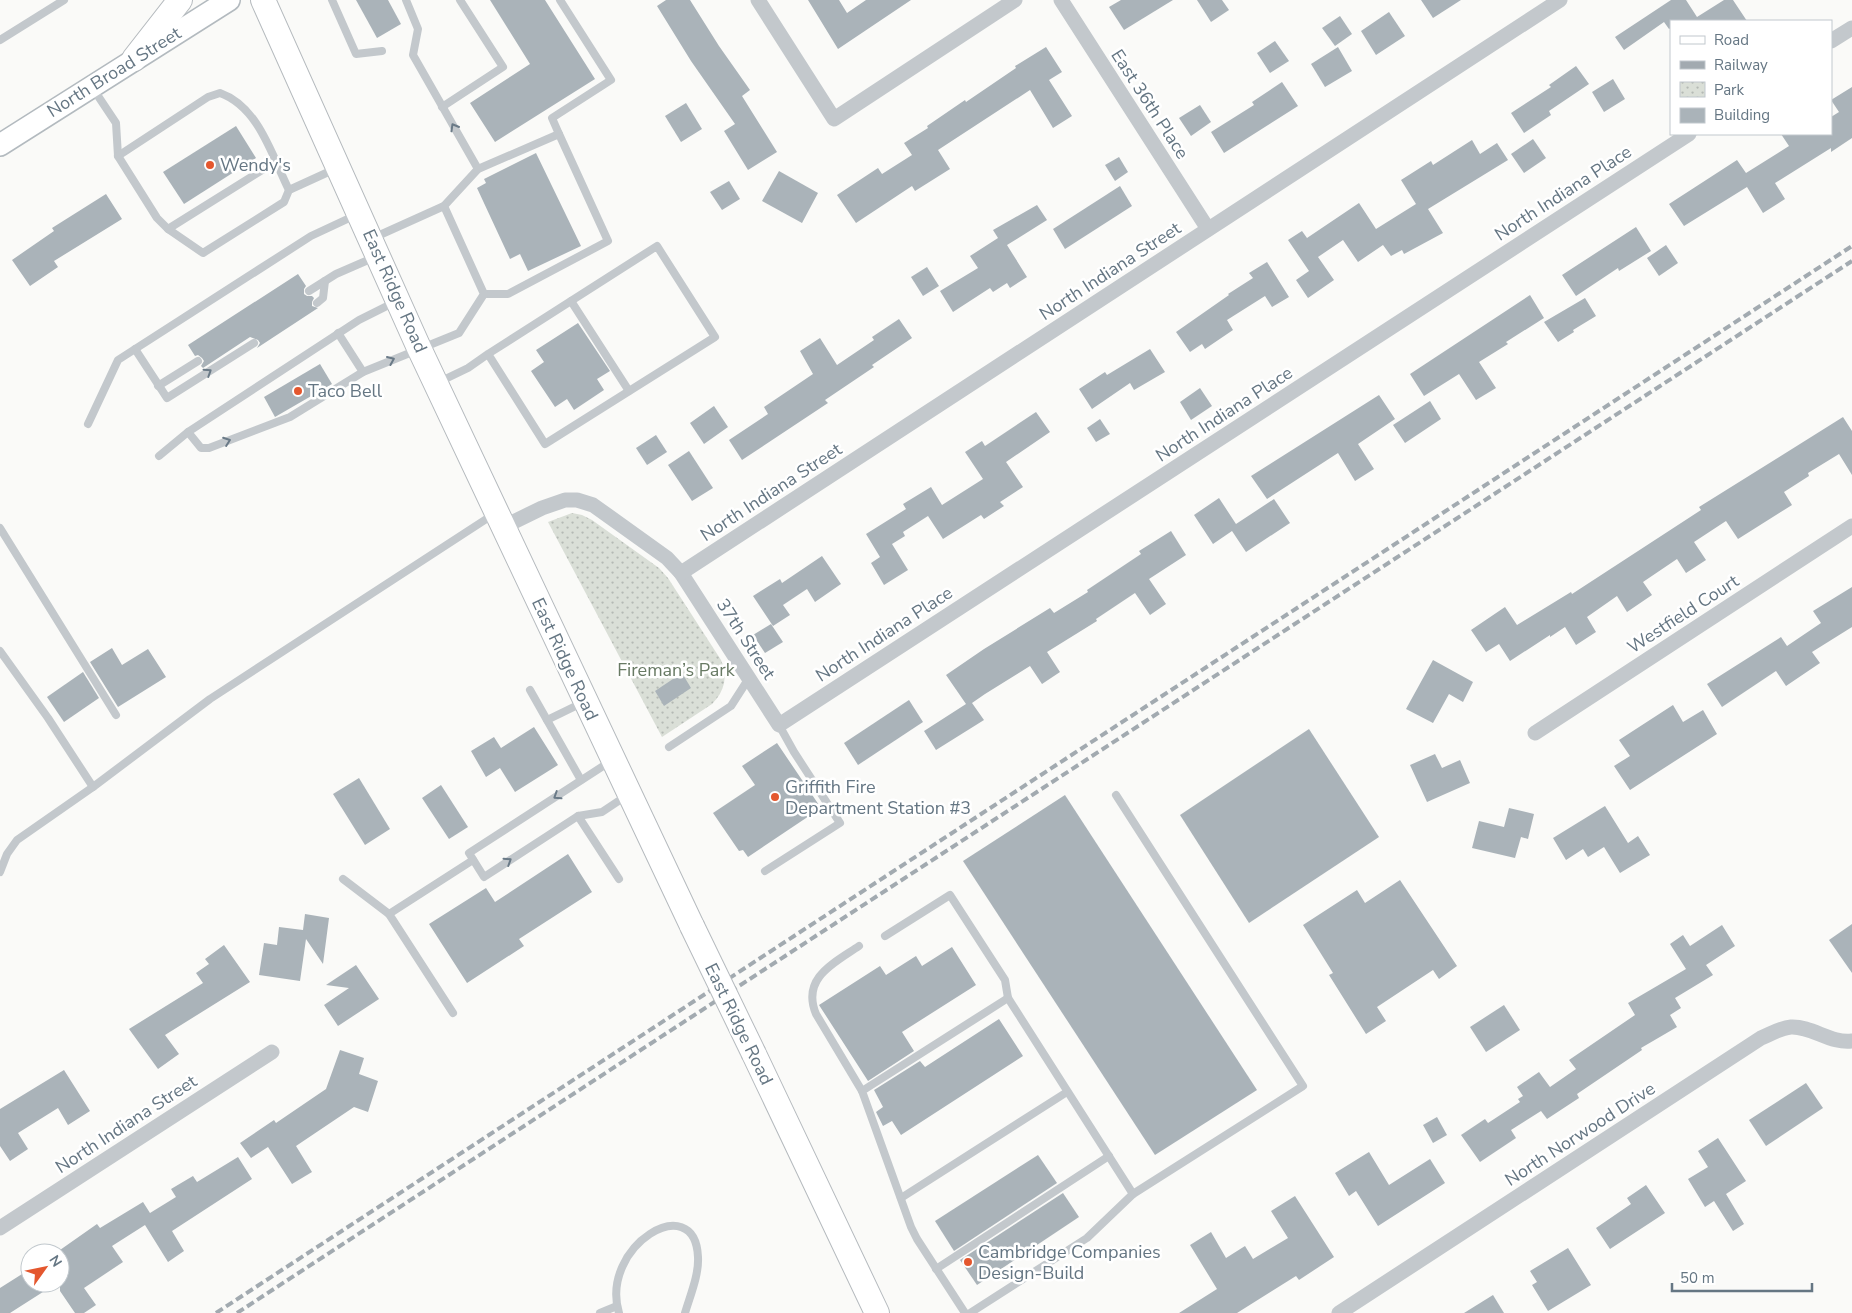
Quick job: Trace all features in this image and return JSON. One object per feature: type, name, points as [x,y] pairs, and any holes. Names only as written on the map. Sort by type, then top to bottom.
[{"type":"main road","points":[[134,59],[180,0]]},
{"type":"main road","name":"East Ridge Road","points":[[263,0],[419,348],[437,382],[499,520],[876,1313]]},
{"type":"street","name":"North Broad Street","points":[[1,143],[229,0]]},
{"type":"street","points":[[758,0],[834,119],[1015,0]]},
{"type":"street","name":"East 36th Place","points":[[1060,0],[1208,229]]},
{"type":"street","name":"North Indiana Street","points":[[681,573],[1560,0]]},
{"type":"street","points":[[1832,41],[1852,28]]},
{"type":"street","name":"North Indiana Place","points":[[779,725],[1687,135]]},
{"type":"street","name":"37th Street","points":[[499,520],[565,500],[577,500],[593,504],[667,558],[681,573],[779,725]]},
{"type":"street","name":"Westfield Court","points":[[1535,733],[1852,526]]},
{"type":"street","name":"North Norwood Drive","points":[[1339,1313],[1761,1038],[1778,1030],[1791,1027],[1802,1028],[1843,1042],[1852,1041]]},
{"type":"street","name":"North Indiana Street","points":[[0,1228],[272,1052]]},
{"type":"lane","points":[[0,40],[64,0]]},
{"type":"lane","points":[[332,0],[356,54],[382,51]]},
{"type":"lane","points":[[406,0],[418,29],[413,55],[478,169]]},
{"type":"lane","points":[[442,107],[503,67],[460,0]]},
{"type":"lane","points":[[484,294],[508,294],[608,241],[552,118],[611,80],[560,0]]},
{"type":"lane","points":[[92,86],[116,123],[118,156],[157,218],[168,229],[203,253],[284,202],[289,190],[339,168]]},
{"type":"lane","points":[[118,156],[208,97],[220,93],[236,100],[245,107],[264,137],[289,190]]},
{"type":"lane","points":[[309,291],[375,247],[444,206],[478,169],[559,134]]},
{"type":"lane","points":[[168,229],[275,162]]},
{"type":"lane","points":[[444,206],[484,294]]},
{"type":"lane","points":[[88,424],[118,360],[311,236],[360,213]]},
{"type":"lane","points":[[437,382],[468,368],[488,354],[657,246],[715,337],[545,444],[488,354]]},
{"type":"lane","points":[[317,303],[323,298],[325,281]]},
{"type":"lane","points":[[188,432],[201,448],[209,448],[290,417],[363,372],[459,333],[484,294]]},
{"type":"lane","points":[[158,456],[188,432],[358,320],[399,300]]},
{"type":"lane","points":[[571,301],[629,391]]},
{"type":"lane","points":[[338,334],[363,372]]},
{"type":"lane","points":[[135,350],[167,398],[254,343]]},
{"type":"lane","points":[[158,386],[198,361]]},
{"type":"lane","points":[[0,872],[7,854],[17,840],[93,787],[210,699],[499,520]]},
{"type":"lane","points":[[0,528],[50,607],[72,648],[116,715]]},
{"type":"lane","points":[[0,651],[48,718],[93,787]]},
{"type":"lane","points":[[669,747],[731,706],[749,678]]},
{"type":"lane","points":[[530,690],[581,780]]},
{"type":"lane","points":[[547,720],[585,701]]},
{"type":"lane","points":[[765,871],[840,822],[794,752],[779,725]]},
{"type":"lane","points":[[613,760],[469,853],[484,877],[578,816],[602,812],[629,794]]},
{"type":"lane","points":[[970,1313],[1087,1238],[1133,1194],[1303,1086],[1116,795]]},
{"type":"lane","points":[[578,816],[619,879]]},
{"type":"lane","points":[[389,914],[473,860]]},
{"type":"lane","points":[[343,879],[389,914],[453,1013]]},
{"type":"lane","points":[[886,936],[950,894],[1005,980],[1008,998],[1133,1194]]},
{"type":"lane","points":[[859,946],[821,973],[812,994],[812,1004],[816,1014],[862,1091],[917,1239],[965,1313]]},
{"type":"lane","points":[[862,1091],[1008,998]]},
{"type":"lane","points":[[901,1198],[1068,1092]]},
{"type":"lane","points":[[936,1269],[1109,1156]]},
{"type":"lane","points":[[600,1313],[618,1309],[617,1284],[619,1271],[626,1257],[642,1238],[654,1230],[667,1226],[679,1226],[689,1232],[696,1243],[698,1258],[685,1313]]},
{"type":"green space","name":"Fireman’s Park","points":[[572,513],[592,520],[659,568],[668,578],[721,660],[725,678],[720,694],[712,704],[662,737],[548,522]]},
{"type":"building","points":[[356,0],[388,0],[401,24],[377,38]]},
{"type":"building","points":[[490,0],[545,0],[595,79],[495,142],[470,103],[530,64]]},
{"type":"building","points":[[666,0],[690,0],[750,90],[742,96],[777,152],[748,170],[724,131],[735,124],[691,61],[657,6]]},
{"type":"building","points":[[808,0],[839,0],[847,13],[866,0],[911,0],[838,49]]},
{"type":"building","points":[[1121,0],[1173,0],[1124,30],[1109,7]]},
{"type":"building","points":[[1197,0],[1222,0],[1229,10],[1211,22]]},
{"type":"building","points":[[1421,0],[1461,0],[1433,18]]},
{"type":"building","points":[[1671,0],[1686,0],[1697,17],[1724,0],[1733,0],[1746,20],[1670,20],[1670,28],[1664,22],[1624,50],[1615,37]]},
{"type":"building","points":[[1389,12],[1405,36],[1376,55],[1361,31]]},
{"type":"building","points":[[1340,16],[1352,34],[1335,46],[1322,28]]},
{"type":"building","points":[[1275,41],[1289,61],[1270,73],[1257,53]]},
{"type":"building","points":[[1046,47],[1062,72],[1049,80],[1072,116],[1053,128],[1030,90],[938,150],[950,169],[915,191],[912,186],[856,223],[837,195],[878,168],[882,174],[912,155],[904,143],[928,128],[927,126],[965,100],[966,102],[1016,68],[1015,66]]},
{"type":"building","points":[[1338,47],[1352,71],[1325,87],[1311,64]]},
{"type":"building","points":[[1576,66],[1589,84],[1549,111],[1551,115],[1524,133],[1511,113],[1551,87],[1549,85]]},
{"type":"building","points":[[1613,79],[1625,99],[1604,112],[1592,92]]},
{"type":"building","points":[[1282,82],[1298,106],[1224,153],[1211,132],[1254,105],[1252,102]]},
{"type":"building","points":[[1852,87],[1852,138],[1831,152],[1831,148],[1775,183],[1785,199],[1763,213],[1747,187],[1684,226],[1669,204],[1737,160],[1746,173],[1789,146],[1782,135],[1832,135],[1832,116],[1839,112],[1832,99]]},
{"type":"building","points":[[686,103],[702,129],[681,142],[665,116]]},
{"type":"building","points":[[1200,105],[1211,122],[1191,136],[1179,118]]},
{"type":"building","name":"Wendy's","points":[[236,126],[256,158],[184,204],[163,172]]},
{"type":"building","points":[[1533,139],[1546,158],[1524,173],[1511,154]]},
{"type":"building","points":[[1472,140],[1480,154],[1497,143],[1508,160],[1428,209],[1443,233],[1404,254],[1402,250],[1391,256],[1383,245],[1358,262],[1343,240],[1318,257],[1334,280],[1308,298],[1296,280],[1309,271],[1288,240],[1302,231],[1307,238],[1359,203],[1376,229],[1416,204],[1401,180],[1431,161],[1433,165]]},
{"type":"building","points":[[536,153],[581,246],[528,271],[520,254],[510,259],[477,188],[486,183],[484,179]]},
{"type":"building","points":[[1119,157],[1128,172],[1115,181],[1105,165]]},
{"type":"building","points":[[779,171],[818,193],[802,223],[762,201]]},
{"type":"building","points":[[729,181],[740,199],[722,210],[710,192]]},
{"type":"building","points":[[1120,186],[1132,206],[1065,249],[1053,229]]},
{"type":"building","points":[[106,194],[122,219],[54,261],[58,267],[30,286],[12,260],[54,231],[52,228]]},
{"type":"building","points":[[1037,205],[1047,220],[1007,245],[1027,277],[1010,288],[1007,283],[993,292],[990,288],[953,312],[940,291],[978,268],[970,256],[998,238],[993,230]]},
{"type":"building","points":[[1636,227],[1651,251],[1619,271],[1618,268],[1576,296],[1562,275]]},
{"type":"building","points":[[1666,245],[1678,263],[1659,276],[1647,258]]},
{"type":"building","points":[[1267,262],[1289,297],[1272,307],[1265,296],[1227,320],[1233,330],[1205,349],[1202,344],[1190,352],[1176,332],[1253,278],[1249,273]]},
{"type":"building","points":[[927,267],[939,286],[923,296],[911,277]]},
{"type":"building","points":[[298,274],[306,286],[304,294],[314,298],[312,306],[318,308],[257,348],[260,343],[258,340],[250,337],[203,368],[201,366],[204,361],[198,355],[195,356],[188,345]]},
{"type":"building","points":[[1530,295],[1544,318],[1479,362],[1496,388],[1476,400],[1459,374],[1424,396],[1410,374]]},
{"type":"building","points":[[1585,298],[1596,316],[1558,342],[1544,322]]},
{"type":"building","points":[[899,319],[912,338],[872,365],[874,367],[825,400],[828,403],[742,460],[729,440],[768,414],[764,407],[813,374],[800,351],[820,338],[837,365],[874,340],[872,337]]},
{"type":"building","points":[[578,323],[610,371],[597,379],[604,390],[574,410],[567,399],[555,407],[531,371],[544,362],[536,350]]},
{"type":"building","points":[[1150,349],[1165,372],[1134,390],[1130,383],[1092,409],[1079,389],[1105,372],[1107,375]]},
{"type":"building","name":"Taco Bell","points":[[320,364],[332,384],[275,417],[264,397]]},
{"type":"building","points":[[1200,388],[1212,406],[1191,420],[1180,402]]},
{"type":"building","points":[[1379,395],[1395,419],[1358,444],[1374,469],[1355,481],[1338,453],[1267,499],[1251,476]]},
{"type":"building","points":[[1430,401],[1441,419],[1405,443],[1393,425]]},
{"type":"building","points":[[714,406],[728,427],[704,444],[690,423]]},
{"type":"building","points":[[1036,412],[1050,432],[1006,462],[1023,487],[1000,502],[1004,506],[984,519],[981,515],[943,539],[928,516],[903,532],[905,536],[892,544],[908,570],[884,585],[871,563],[880,557],[866,534],[906,509],[903,504],[931,487],[942,505],[983,479],[965,452],[982,441],[985,446]]},
{"type":"building","points":[[1843,417],[1852,431],[1852,475],[1839,454],[1808,473],[1809,476],[1784,492],[1792,505],[1738,539],[1726,521],[1694,542],[1706,560],[1686,573],[1677,559],[1643,582],[1652,595],[1627,612],[1617,596],[1587,617],[1596,632],[1576,645],[1565,627],[1510,661],[1499,644],[1486,652],[1471,630],[1505,607],[1517,625],[1571,592],[1572,594],[1701,510],[1699,507]]},
{"type":"building","points":[[1100,419],[1110,434],[1096,442],[1087,428]]},
{"type":"building","points":[[656,435],[667,452],[647,465],[636,448]]},
{"type":"building","points":[[689,451],[713,488],[692,501],[668,465]]},
{"type":"building","points":[[1219,498],[1236,524],[1274,499],[1290,523],[1246,552],[1232,531],[1213,544],[1194,515]]},
{"type":"building","points":[[1171,531],[1186,555],[1149,579],[1166,604],[1150,615],[1135,593],[1096,619],[1097,621],[1047,652],[1060,672],[1042,684],[1030,666],[985,694],[972,703],[984,720],[936,750],[924,731],[966,704],[946,675],[1050,608],[1054,613],[1088,592],[1087,590],[1141,554],[1139,551]]},
{"type":"building","points":[[822,556],[841,584],[815,602],[807,589],[783,605],[790,615],[773,626],[753,596],[780,579],[782,583]]},
{"type":"building","points":[[1852,587],[1852,627],[1812,652],[1820,663],[1786,686],[1776,671],[1722,707],[1707,684],[1781,637],[1787,646],[1821,623],[1813,611]]},
{"type":"building","points":[[771,624],[783,642],[765,653],[753,635]]},
{"type":"building","points":[[112,648],[122,665],[148,649],[166,677],[118,707],[90,662]]},
{"type":"building","points":[[1433,660],[1473,682],[1463,702],[1449,694],[1433,723],[1406,709]]},
{"type":"building","points":[[83,672],[99,698],[64,722],[47,697]]},
{"type":"building","points":[[682,673],[691,688],[664,706],[655,691]]},
{"type":"building","points":[[909,700],[923,722],[858,765],[844,743]]},
{"type":"building","points":[[1673,705],[1683,722],[1703,710],[1717,734],[1630,790],[1614,766],[1630,756],[1619,740]]},
{"type":"building","points":[[534,727],[558,765],[515,792],[500,768],[486,777],[471,751],[494,737],[501,748]]},
{"type":"building","points":[[1309,729],[1379,837],[1249,923],[1180,815]]},
{"type":"building","name":"Griffith Fire Department Station #3","points":[[777,743],[821,808],[748,857],[743,850],[739,851],[713,813],[755,785],[742,766]]},
{"type":"building","points":[[1435,754],[1442,768],[1460,760],[1470,783],[1427,802],[1410,765]]},
{"type":"building","points":[[359,778],[390,829],[365,845],[333,794]]},
{"type":"building","points":[[441,785],[468,827],[449,839],[422,798]]},
{"type":"building","points":[[1065,795],[1257,1090],[1155,1155],[963,861]]},
{"type":"building","points":[[1605,806],[1628,843],[1638,836],[1650,855],[1620,873],[1604,847],[1588,857],[1583,849],[1566,860],[1553,838]]},
{"type":"building","points":[[1509,808],[1534,814],[1528,839],[1521,837],[1515,858],[1472,848],[1479,821],[1504,827]]},
{"type":"building","points":[[568,854],[592,892],[519,939],[524,946],[467,983],[429,924],[486,888],[495,902]]},
{"type":"building","points":[[1400,880],[1457,966],[1439,979],[1433,970],[1377,1007],[1386,1021],[1366,1034],[1329,975],[1333,973],[1303,925],[1357,890],[1365,903]]},
{"type":"building","points":[[305,914],[329,918],[323,964],[306,939],[300,981],[259,975],[264,943],[277,945],[279,927],[303,930]]},
{"type":"building","points":[[1852,924],[1852,973],[1829,940]]},
{"type":"building","points":[[1722,925],[1735,946],[1706,965],[1713,975],[1675,998],[1681,1008],[1670,1015],[1677,1027],[1641,1048],[1642,1050],[1577,1094],[1579,1098],[1547,1119],[1541,1111],[1511,1130],[1516,1138],[1480,1162],[1461,1135],[1485,1119],[1488,1123],[1520,1102],[1518,1099],[1523,1096],[1517,1087],[1539,1072],[1550,1087],[1576,1069],[1569,1060],[1635,1015],[1628,1003],[1686,969],[1670,944],[1683,935],[1690,946]]},
{"type":"building","points":[[224,945],[250,982],[165,1035],[179,1054],[158,1069],[129,1029],[203,983],[196,973],[209,964],[205,959]]},
{"type":"building","points":[[952,947],[976,985],[902,1032],[914,1051],[868,1081],[819,1005],[880,966],[886,975],[916,956],[922,966]]},
{"type":"building","points":[[356,965],[379,999],[338,1026],[324,1005],[349,988],[326,985]]},
{"type":"building","points":[[1504,1005],[1520,1030],[1486,1052],[1470,1027]]},
{"type":"building","points":[[999,1019],[1023,1056],[901,1135],[892,1121],[883,1126],[876,1112],[883,1107],[874,1090],[920,1061],[925,1067]]},
{"type":"building","points":[[340,1050],[364,1058],[359,1074],[378,1081],[368,1112],[354,1107],[296,1146],[312,1172],[292,1184],[268,1147],[251,1158],[240,1143],[274,1120],[276,1123],[326,1089]]},
{"type":"building","points":[[64,1070],[90,1111],[68,1125],[58,1108],[18,1133],[28,1149],[10,1161],[0,1146],[0,1109]]},
{"type":"building","points":[[1806,1083],[1823,1108],[1766,1146],[1749,1120]]},
{"type":"building","points":[[1437,1117],[1447,1135],[1433,1143],[1423,1125]]},
{"type":"building","points":[[1718,1138],[1746,1181],[1726,1194],[1744,1224],[1733,1231],[1714,1201],[1705,1207],[1688,1179],[1708,1167],[1698,1151]]},
{"type":"building","points":[[1369,1152],[1389,1185],[1430,1159],[1445,1183],[1378,1226],[1356,1191],[1349,1196],[1335,1173]]},
{"type":"building","points":[[1038,1155],[1057,1183],[954,1251],[935,1221]]},
{"type":"building","points":[[238,1157],[252,1179],[172,1231],[184,1251],[168,1262],[145,1225],[112,1246],[123,1262],[84,1288],[96,1305],[84,1313],[75,1313],[61,1293],[70,1293],[70,1243],[97,1224],[100,1228],[143,1202],[150,1213],[176,1197],[171,1189],[193,1176],[197,1182]]},
{"type":"building","points":[[1646,1185],[1665,1213],[1610,1249],[1596,1228],[1631,1204],[1627,1198]]},
{"type":"building","points":[[1063,1193],[1079,1217],[977,1285],[960,1260]]},
{"type":"building","points":[[1295,1196],[1334,1257],[1299,1280],[1296,1276],[1237,1313],[1179,1313],[1217,1289],[1190,1245],[1211,1232],[1226,1258],[1245,1246],[1253,1259],[1288,1238],[1271,1211]]},
{"type":"building","points":[[1568,1248],[1591,1285],[1548,1311],[1532,1285],[1537,1282],[1530,1271]]},
{"type":"building","points":[[20,1275],[20,1293],[41,1293],[10,1313],[0,1313],[0,1288]]},
{"type":"building","points":[[1493,1295],[1504,1313],[1464,1313]]},
{"type":"railway","points":[[216,1313],[1852,246]]},
{"type":"railway","points":[[237,1313],[1852,261]]},
{"type":"place","name":"Wendy's","points":[[210,165]]},
{"type":"place","name":"Taco Bell","points":[[298,391]]},
{"type":"place","name":"Griffith Fire Department Station #3","points":[[775,797]]},
{"type":"place","name":"Cambridge Companies Design-Build","points":[[968,1262]]}]
